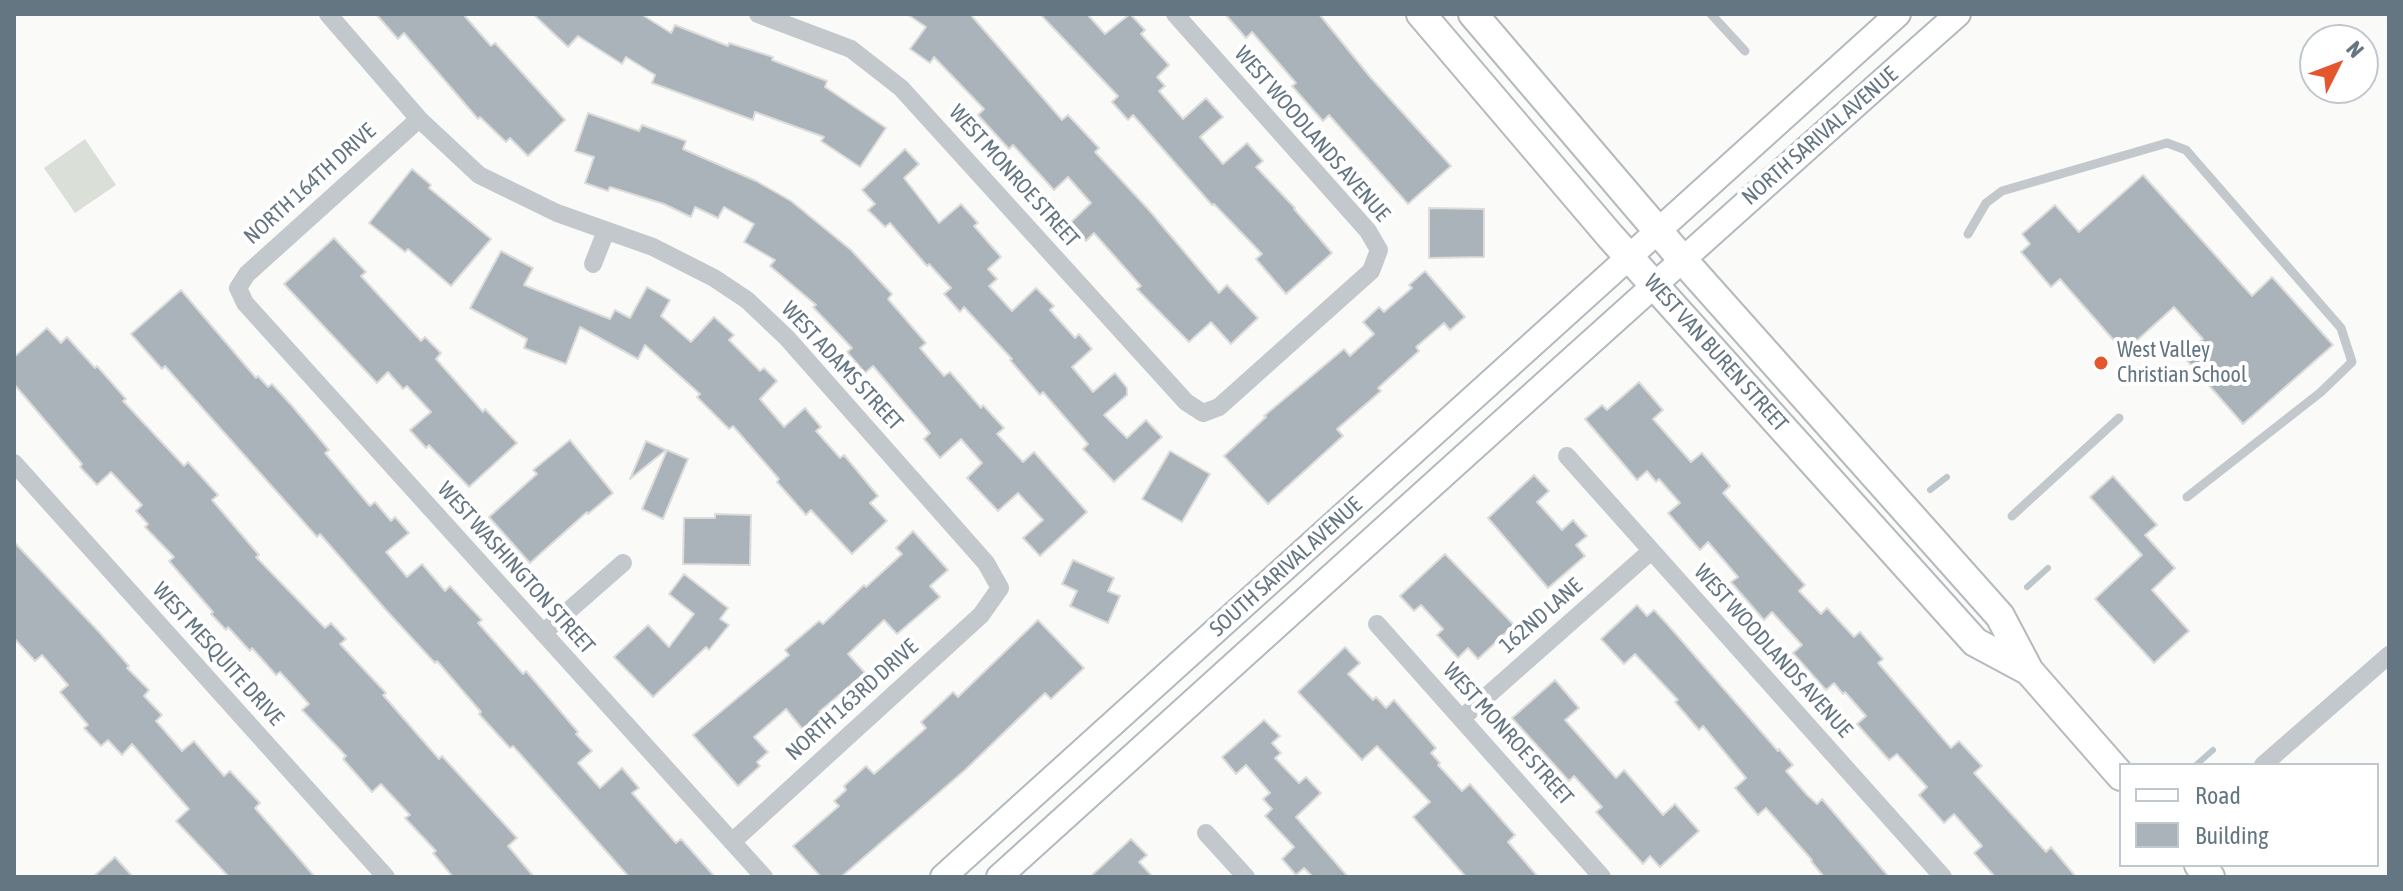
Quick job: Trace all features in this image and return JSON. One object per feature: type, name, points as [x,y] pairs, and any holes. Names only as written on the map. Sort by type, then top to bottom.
[{"type":"main road","name":"WEST VAN BUREN STREET","points":[[1421,14],[1629,256],[1975,642],[2029,671]]},
{"type":"main road","name":"WEST VAN BUREN STREET","points":[[1473,14],[1682,259],[2000,616],[2029,671],[2119,774]]},
{"type":"main road","name":"NORTH SARIVAL AVENUE","points":[[1629,256],[1898,14]]},
{"type":"main road","name":"NORTH SARIVAL AVENUE","points":[[1682,259],[1958,14]]},
{"type":"main road","name":"SOUTH SARIVAL AVENUE","points":[[943,877],[1629,256]]},
{"type":"main road","name":"SOUTH SARIVAL AVENUE","points":[[999,877],[1682,259]]},
{"type":"street","name":"WEST ADAMS STREET","points":[[328,14],[419,119],[479,175],[557,213],[653,247],[714,278],[747,300],[787,338],[986,563],[1000,588]]},
{"type":"street","name":"WEST MONROE STREET","points":[[758,14],[851,49],[901,88],[1186,402],[1203,413],[1219,407],[1371,271],[1379,250]]},
{"type":"street","name":"WEST WOODLANDS AVENUE","points":[[1175,14],[1368,231],[1379,250]]},
{"type":"street","name":"NORTH 164TH DRIVE","points":[[238,288],[247,274],[419,119]]},
{"type":"street","points":[[593,264],[606,231]]},
{"type":"street","name":"WEST WASHINGTON STREET","points":[[238,288],[245,303],[764,877]]},
{"type":"street","name":"WEST WOODLANDS AVENUE","points":[[1567,456],[1943,877]]},
{"type":"street","name":"WEST MESQUITE DRIVE","points":[[14,463],[386,877]]},
{"type":"street","name":"162ND LANE","points":[[1462,718],[1651,551]]},
{"type":"street","points":[[543,633],[623,563]]},
{"type":"street","name":"NORTH 163RD DRIVE","points":[[732,842],[981,615],[1000,588]]},
{"type":"street","name":"WEST MONROE STREET","points":[[1377,624],[1602,877]]},
{"type":"street","points":[[2265,763],[2389,655]]},
{"type":"street","points":[[1206,833],[1246,877]]},
{"type":"lane","points":[[1711,14],[1745,51]]},
{"type":"lane","points":[[1968,234],[1986,203],[2002,191],[2167,143],[2186,150],[2341,328],[2352,362],[2321,392],[2187,497]]},
{"type":"lane","points":[[2012,516],[2119,418]]},
{"type":"shaded area","points":[[85,139],[116,185],[75,213],[44,168]]},
{"type":"building","points":[[376,14],[463,14],[491,46],[495,43],[565,120],[528,156],[510,138],[506,142],[480,117],[478,119],[404,33],[398,39]]},
{"type":"building","points":[[533,14],[641,14],[671,33],[675,25],[728,46],[729,43],[773,57],[772,60],[827,81],[825,87],[886,128],[860,167],[821,141],[824,137],[755,112],[753,120],[652,83],[655,75],[626,57],[622,64],[578,36],[568,47]]},
{"type":"building","points":[[907,14],[970,14],[1062,120],[1068,115],[1099,148],[1095,152],[1219,293],[1227,285],[1258,318],[1231,344],[1211,322],[1189,342],[1137,289],[1141,286],[1094,233],[1086,241],[1070,223],[1091,203],[1068,177],[1054,190],[1013,145],[1009,149],[978,115],[984,109],[934,57],[930,63],[910,49],[926,27]]},
{"type":"building","points":[[1040,14],[1087,14],[1105,34],[1130,14],[1145,30],[1141,34],[1169,65],[1157,77],[1165,86],[1159,91],[1183,119],[1206,98],[1223,117],[1200,137],[1223,164],[1247,143],[1263,161],[1256,167],[1332,253],[1286,294],[1256,259],[1262,254],[1212,205],[1133,115],[1128,120],[1112,102],[1118,96]]},
{"type":"building","points":[[1225,14],[1319,14],[1371,78],[1451,166],[1408,204],[1329,115],[1323,121],[1292,86],[1296,83],[1252,32],[1246,38]]},
{"type":"building","points":[[588,113],[639,131],[642,125],[686,141],[683,149],[756,181],[791,201],[851,250],[892,294],[888,299],[926,343],[920,348],[944,376],[950,372],[981,408],[983,405],[1004,428],[997,434],[1023,462],[1034,452],[1087,512],[1040,556],[1023,538],[1043,520],[1018,493],[998,511],[967,478],[982,463],[961,439],[940,458],[924,439],[930,433],[873,366],[865,373],[847,352],[852,348],[813,307],[816,305],[770,266],[775,260],[744,242],[754,224],[724,207],[718,218],[695,207],[691,217],[664,204],[610,187],[608,191],[585,183],[594,157],[575,151]]},
{"type":"building","points":[[905,149],[919,164],[904,178],[939,223],[961,204],[978,223],[974,226],[1001,257],[988,269],[997,279],[989,286],[1012,311],[1036,288],[1054,306],[1050,310],[1075,338],[1079,334],[1092,349],[1072,367],[1093,392],[1115,373],[1127,388],[1127,395],[1104,415],[1127,438],[1146,420],[1162,437],[1114,482],[1083,449],[1088,444],[1043,392],[1040,395],[964,307],[960,312],[944,294],[951,288],[929,264],[927,266],[890,223],[885,227],[868,210],[875,204],[862,190]]},
{"type":"building","points":[[412,169],[431,185],[429,188],[491,239],[451,286],[408,249],[405,252],[369,223]]},
{"type":"building","points":[[2143,175],[2252,296],[2272,277],[2333,345],[2243,424],[2183,356],[2203,339],[2174,307],[2124,352],[2060,279],[2051,287],[2021,252],[2030,244],[2022,234],[2055,205],[2079,232]]},
{"type":"building","points":[[1429,208],[1484,209],[1484,257],[1429,258]]},
{"type":"building","points":[[334,238],[366,272],[361,276],[421,341],[425,337],[441,353],[436,359],[483,412],[485,409],[517,443],[469,487],[429,445],[426,448],[410,430],[431,412],[407,386],[403,389],[388,372],[377,383],[284,284]]},
{"type":"building","points":[[501,251],[533,268],[524,285],[610,319],[615,310],[630,318],[647,287],[670,300],[661,316],[691,342],[714,317],[734,335],[729,340],[760,371],[764,368],[777,381],[760,399],[784,427],[805,408],[821,427],[816,431],[840,458],[844,455],[878,496],[870,503],[887,521],[852,554],[811,510],[806,515],[733,426],[729,429],[697,397],[700,394],[645,345],[638,359],[580,327],[566,364],[524,348],[527,339],[470,308]]},
{"type":"building","points":[[1425,271],[1465,317],[1450,330],[1444,323],[1416,347],[1419,351],[1378,388],[1381,391],[1337,429],[1343,436],[1268,504],[1224,456],[1264,416],[1344,349],[1350,356],[1374,334],[1363,322],[1379,307],[1384,312],[1412,288],[1409,285]]},
{"type":"building","points":[[181,290],[256,378],[258,376],[268,387],[272,384],[293,407],[329,450],[325,453],[370,506],[375,502],[391,521],[395,517],[409,533],[386,552],[407,577],[422,564],[445,591],[450,586],[482,620],[478,623],[523,674],[526,671],[578,732],[576,734],[592,751],[578,763],[600,788],[622,768],[639,788],[632,793],[676,843],[681,839],[715,877],[629,877],[513,746],[510,748],[479,714],[481,712],[437,661],[435,663],[386,610],[320,534],[317,537],[165,366],[162,369],[131,334]]},
{"type":"building","points":[[47,328],[61,343],[67,337],[95,368],[97,366],[126,399],[123,401],[184,466],[188,462],[218,495],[212,500],[259,555],[256,557],[325,628],[331,623],[346,639],[340,644],[386,693],[383,695],[439,759],[442,756],[517,838],[508,846],[534,877],[453,877],[433,853],[436,851],[405,818],[410,815],[381,784],[372,792],[343,759],[346,756],[302,710],[309,704],[280,672],[276,675],[252,648],[250,651],[211,614],[213,612],[169,561],[174,557],[145,527],[148,524],[136,511],[142,505],[111,472],[97,485],[80,467],[82,464],[14,384],[14,357]]},
{"type":"building","points":[[1639,382],[1663,410],[1653,419],[1691,462],[1702,453],[1730,486],[1723,493],[1805,585],[1799,591],[1821,614],[1827,608],[1854,637],[1860,632],[1883,659],[1878,663],[1951,748],[1959,741],[1982,766],[1974,773],[2046,852],[2051,847],[2076,877],[1995,877],[1974,853],[1982,846],[1954,814],[1944,823],[1919,795],[1927,787],[1897,754],[1889,760],[1857,724],[1866,716],[1845,692],[1843,694],[1834,683],[1826,690],[1793,653],[1802,645],[1772,612],[1764,620],[1731,582],[1738,577],[1708,542],[1700,550],[1668,513],[1680,503],[1659,479],[1656,482],[1647,471],[1637,480],[1585,419],[1602,405],[1607,410]]},
{"type":"building","points":[[570,440],[613,493],[530,563],[489,517],[537,474],[533,470]]},
{"type":"building","points":[[646,441],[666,450],[630,479]]},
{"type":"building","points":[[667,450],[688,459],[663,519],[642,509]]},
{"type":"building","points":[[1170,451],[1210,474],[1182,522],[1142,499]]},
{"type":"building","points":[[1534,475],[1549,491],[1537,502],[1562,530],[1573,520],[1587,536],[1576,545],[1585,556],[1548,588],[1488,518]]},
{"type":"building","points":[[2113,476],[2157,525],[2145,535],[2175,568],[2152,590],[2189,631],[2154,663],[2095,599],[2142,555],[2090,497]]},
{"type":"building","points":[[715,514],[751,515],[750,565],[683,564],[684,518],[715,518]]},
{"type":"building","points":[[913,531],[948,570],[930,586],[940,597],[897,634],[884,620],[848,654],[865,673],[819,712],[822,715],[804,731],[786,709],[754,737],[768,752],[757,762],[760,766],[738,786],[693,735],[789,655],[785,650],[819,621],[823,624],[902,554],[896,548]]},
{"type":"building","points":[[14,542],[149,690],[144,696],[162,715],[156,721],[182,751],[194,741],[224,776],[230,771],[260,803],[255,808],[315,877],[229,877],[176,821],[189,809],[132,744],[122,755],[108,740],[101,746],[84,728],[88,725],[60,692],[68,685],[42,655],[35,661],[14,638]]},
{"type":"building","points":[[1445,554],[1514,625],[1478,659],[1468,648],[1458,658],[1437,635],[1443,629],[1421,605],[1414,611],[1400,596]]},
{"type":"building","points":[[1073,560],[1114,578],[1108,591],[1120,596],[1108,623],[1070,606],[1077,591],[1062,584]]},
{"type":"building","points":[[684,574],[728,608],[720,619],[729,625],[709,650],[706,647],[653,697],[614,657],[648,625],[669,647],[694,614],[669,594]]},
{"type":"building","points":[[1637,605],[1647,616],[1654,610],[1667,624],[1793,765],[1786,771],[1807,795],[1817,804],[1822,799],[1889,877],[1824,877],[1766,808],[1758,815],[1735,788],[1746,778],[1703,726],[1699,730],[1675,702],[1678,700],[1635,654],[1624,664],[1601,639]]},
{"type":"building","points":[[1038,620],[1084,668],[1051,699],[1045,693],[965,770],[841,877],[821,877],[793,846],[839,806],[834,801],[846,790],[844,786],[866,766],[874,774],[926,728],[921,722],[953,692],[958,697]]},
{"type":"building","points":[[1345,647],[1360,663],[1348,674],[1373,700],[1376,697],[1386,708],[1394,700],[1436,748],[1431,753],[1440,763],[1438,765],[1462,791],[1470,784],[1515,835],[1508,842],[1538,877],[1466,877],[1413,817],[1430,802],[1377,746],[1362,760],[1298,692]]},
{"type":"building","points":[[1555,680],[1579,708],[1565,720],[1616,778],[1624,770],[1663,815],[1675,804],[1699,831],[1660,867],[1650,856],[1643,864],[1596,812],[1602,807],[1574,776],[1569,781],[1512,718]]},
{"type":"building","points":[[1264,720],[1280,736],[1272,743],[1281,753],[1275,758],[1299,783],[1306,777],[1321,793],[1296,817],[1348,877],[1313,877],[1304,868],[1296,875],[1282,859],[1294,847],[1265,816],[1272,809],[1263,799],[1270,793],[1246,765],[1236,774],[1222,757]]},
{"type":"building","points":[[1131,839],[1147,855],[1139,862],[1153,877],[1090,877]]},
{"type":"building","points":[[115,857],[133,877],[93,877]]},
{"type":"waterway","points":[[1930,490],[1947,477]]},
{"type":"waterway","points":[[2027,587],[2048,568]]},
{"type":"waterway","points":[[2198,763],[2213,750]]},
{"type":"place","name":"West Valley Christian School","points":[[2101,363]]}]
